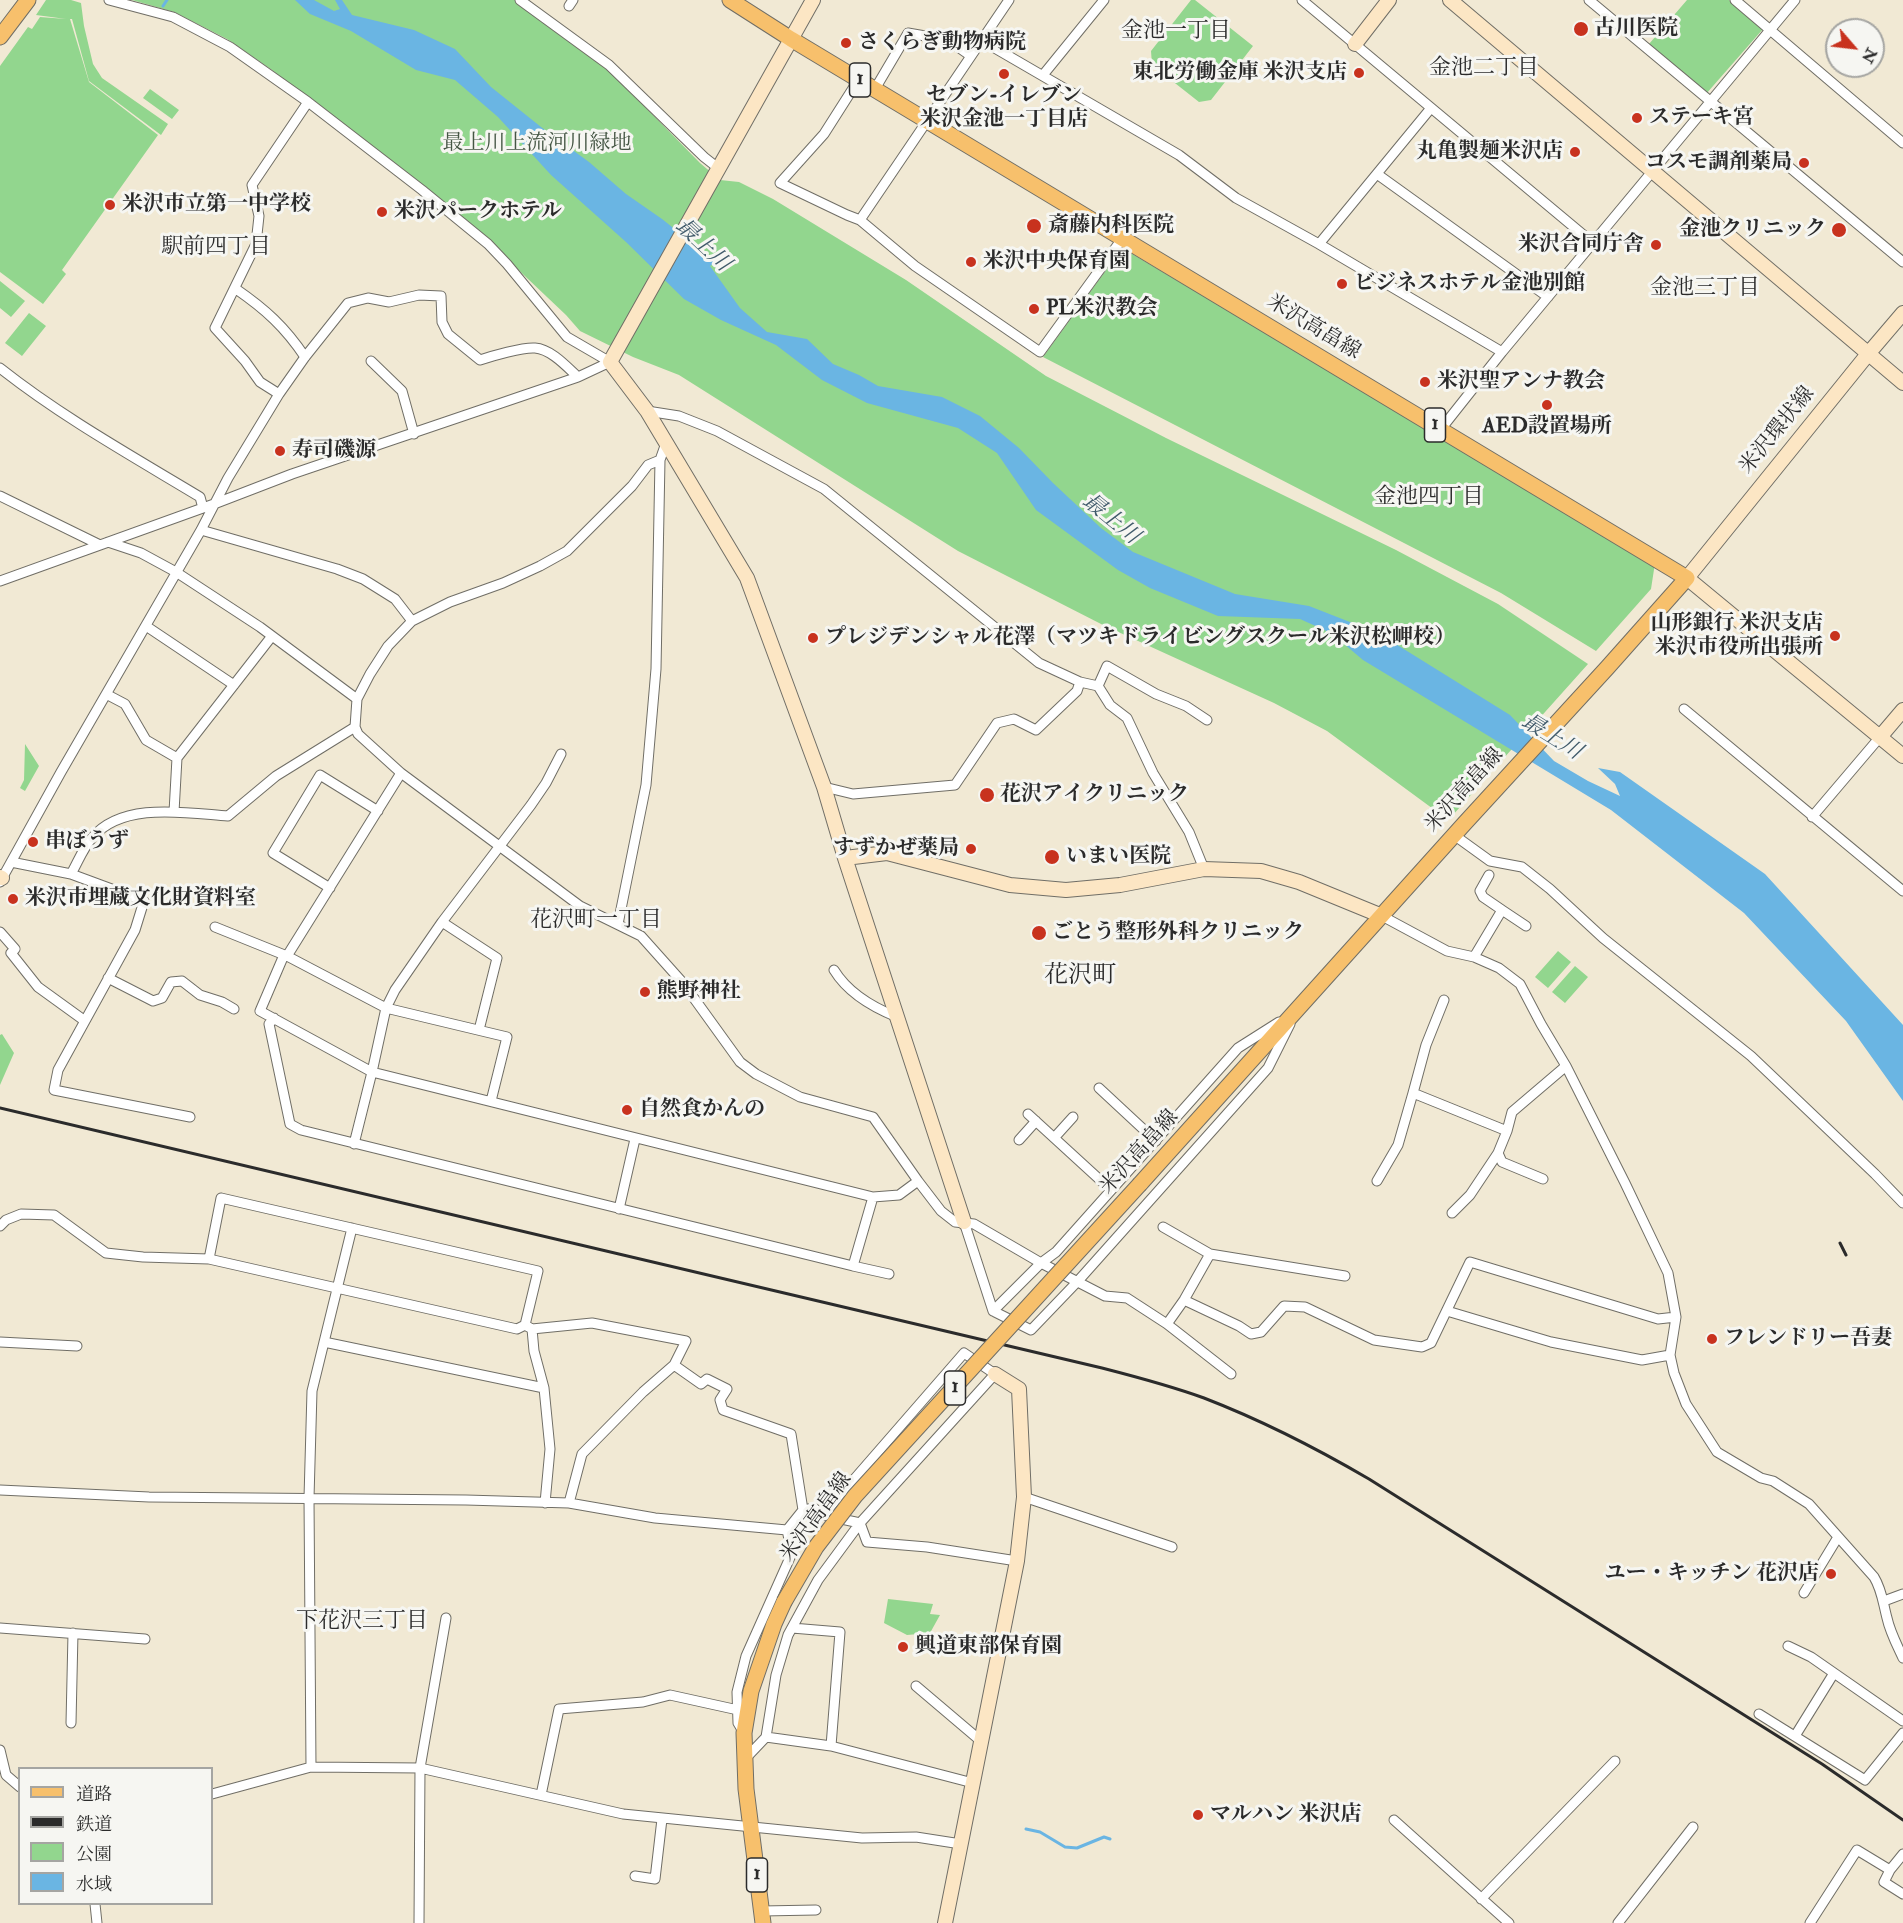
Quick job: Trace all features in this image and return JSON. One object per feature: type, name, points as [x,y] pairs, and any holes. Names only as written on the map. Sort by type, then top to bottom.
[{"type":"main road","points":[[0,37],[28,0]]},
{"type":"main road","name":"米沢高畠線","points":[[730,0],[1122,239],[1687,578],[855,1496],[816,1547],[774,1624],[754,1680],[744,1732],[746,1789],[762,1917]]},
{"type":"street","points":[[109,0],[173,17],[230,47],[308,102],[488,244],[567,337],[610,362],[647,411],[747,578],[824,788],[993,1311],[1031,1330],[1078,1281],[1268,1068],[1295,1013]]},
{"type":"street","points":[[520,0],[609,65],[718,168]]},
{"type":"street","points":[[0,581],[292,474],[578,377],[610,362],[813,0]]},
{"type":"street","points":[[860,220],[1009,0]]},
{"type":"street","points":[[1043,75],[1104,0]]},
{"type":"street","points":[[1302,0],[1593,243]]},
{"type":"street","points":[[1355,44],[1389,0]]},
{"type":"street","points":[[1450,0],[1903,383]]},
{"type":"street","points":[[1589,0],[1903,262]]},
{"type":"street","points":[[1735,0],[1901,138]]},
{"type":"street","points":[[1441,429],[1502,352],[1653,173],[1709,101],[1795,0]]},
{"type":"street","points":[[875,89],[908,33],[948,40],[970,56]]},
{"type":"street","points":[[981,40],[1179,155],[1236,198],[1502,352]]},
{"type":"street","points":[[859,79],[824,134],[780,183],[860,220],[915,266],[1040,352],[1122,239]]},
{"type":"street","points":[[279,394],[260,382],[245,361],[215,328],[236,289],[256,243],[259,216],[252,185],[308,102]]},
{"type":"street","points":[[1319,244],[1431,108]]},
{"type":"street","points":[[1377,174],[1548,297]]},
{"type":"street","points":[[236,289],[263,308],[292,338],[305,357]]},
{"type":"street","points":[[1,879],[201,530],[228,478],[279,394],[348,303],[368,298],[389,302],[419,295],[441,296],[442,322],[448,334],[480,360],[495,355],[537,348],[558,358],[578,377]]},
{"type":"street","name":"米沢環状線","points":[[1687,578],[1903,313]]},
{"type":"street","points":[[371,361],[402,392],[414,434]]},
{"type":"street","points":[[0,368],[28,390],[75,421],[200,497],[203,508]]},
{"type":"street","points":[[647,411],[679,416],[717,431],[824,489],[1039,663],[1080,682],[1098,686],[1110,705],[1127,718],[1153,773],[1189,832],[1204,869]]},
{"type":"street","points":[[618,924],[647,774],[656,669],[660,460],[666,443]]},
{"type":"street","points":[[660,460],[648,465],[632,486],[567,550],[540,566],[503,583],[450,602],[412,621],[388,646],[357,699],[355,727],[358,734],[401,773],[580,906],[641,936],[683,983],[740,1062],[756,1074],[800,1097],[873,1117],[941,1211],[955,1222],[974,1224],[1041,1263],[1105,1296],[1127,1298],[1167,1324],[1232,1374]]},
{"type":"street","points":[[0,496],[104,543],[141,553],[176,572],[272,636],[357,699]]},
{"type":"street","points":[[201,530],[338,568],[363,579],[395,599],[412,621]]},
{"type":"street","points":[[1687,578],[1903,756]]},
{"type":"street","points":[[146,626],[234,685]]},
{"type":"street","points":[[174,812],[177,758],[272,636]]},
{"type":"street","points":[[1098,686],[1107,666],[1156,694],[1186,706],[1207,720]]},
{"type":"street","points":[[824,788],[853,794],[955,785],[997,723],[1014,719],[1036,729],[1077,691],[1080,682]]},
{"type":"street","points":[[106,694],[125,704],[146,740],[177,758]]},
{"type":"street","points":[[1684,709],[1903,891]]},
{"type":"street","points":[[1812,817],[1903,710]]},
{"type":"street","points":[[71,874],[90,839],[112,821],[141,813],[174,812],[228,816],[276,776],[355,727]]},
{"type":"street","points":[[354,1144],[386,1008],[395,990],[442,922],[541,790],[561,754]]},
{"type":"street","points":[[401,773],[286,955],[260,1011],[372,1072],[873,1197],[899,1195],[918,1181]]},
{"type":"street","points":[[330,888],[273,853],[320,776],[378,811]]},
{"type":"street","points":[[1459,829],[1490,861],[1522,867],[1603,938],[1751,1056],[1903,1203]]},
{"type":"street","points":[[845,858],[887,853],[1010,885],[1066,890],[1120,885],[1204,869],[1261,871],[1299,882],[1382,916],[1447,951],[1474,957],[1499,968],[1520,984],[1566,1066],[1668,1273],[1676,1317],[1670,1355],[1686,1404],[1717,1452],[1761,1478],[1773,1481],[1809,1504],[1874,1577],[1884,1601],[1887,1619],[1903,1658]]},
{"type":"street","points":[[11,862],[71,874],[144,901],[135,930],[58,1070],[54,1090],[190,1117]]},
{"type":"street","points":[[1489,875],[1480,891],[1483,897],[1526,926]]},
{"type":"street","points":[[1474,957],[1502,910]]},
{"type":"street","points":[[442,922],[497,958],[479,1030]]},
{"type":"street","points":[[215,927],[286,955],[386,1008],[507,1037],[491,1101]]},
{"type":"street","points":[[0,932],[15,949],[11,953],[38,987],[85,1021]]},
{"type":"street","points":[[834,970],[842,982],[874,1007],[897,1017]]},
{"type":"street","points":[[108,978],[153,1001],[162,998],[171,982],[182,981],[200,995],[222,1002],[234,1009]]},
{"type":"street","points":[[1377,1181],[1398,1145],[1426,1045],[1444,1000]]},
{"type":"street","points":[[993,1311],[1041,1263],[1056,1252],[1238,1048],[1295,1013]]},
{"type":"street","points":[[274,1018],[269,1023],[290,1124],[301,1130],[889,1274]]},
{"type":"street","points":[[1452,1213],[1470,1195],[1498,1153],[1512,1112],[1566,1066]]},
{"type":"street","points":[[1100,1088],[1156,1141]]},
{"type":"street","points":[[1413,1093],[1507,1131]]},
{"type":"street","points":[[1028,1114],[1111,1190]]},
{"type":"street","points":[[1054,1138],[1073,1118]]},
{"type":"street","points":[[1019,1140],[1036,1121]]},
{"type":"street","points":[[619,1209],[635,1139]]},
{"type":"street","points":[[1498,1153],[1502,1162],[1543,1179]]},
{"type":"street","points":[[853,1266],[873,1197]]},
{"type":"street","points":[[209,1259],[221,1198],[538,1271],[529,1327],[544,1388],[550,1449],[545,1503]]},
{"type":"street","points":[[0,1226],[6,1220],[21,1214],[54,1215],[106,1253],[143,1257],[209,1259],[517,1329],[592,1323],[686,1341],[674,1365],[643,1392],[582,1454],[569,1503]]},
{"type":"street","points":[[1163,1227],[1210,1254],[1345,1276]]},
{"type":"street","points":[[311,1767],[309,1498],[312,1391],[352,1228]]},
{"type":"street","points":[[1167,1324],[1184,1300],[1210,1254]]},
{"type":"street","points":[[1184,1300],[1251,1334],[1261,1332],[1284,1306],[1305,1307],[1374,1340],[1422,1347],[1431,1343],[1470,1262],[1658,1319],[1676,1317]]},
{"type":"street","points":[[1447,1311],[1551,1342],[1642,1360],[1670,1355]]},
{"type":"street","points":[[0,1342],[77,1346]]},
{"type":"street","points":[[324,1342],[544,1388]]},
{"type":"street","points":[[823,1515],[964,1353],[1019,1389],[1024,1497],[1017,1561],[945,1923]]},
{"type":"street","points":[[674,1365],[701,1384],[707,1379],[727,1389],[720,1400],[723,1410],[790,1434],[803,1510]]},
{"type":"street","points":[[746,1758],[766,1737],[776,1675],[792,1628],[818,1580],[860,1523],[995,1374]]},
{"type":"street","points":[[0,1490],[148,1497],[569,1503],[655,1518],[787,1530]]},
{"type":"street","points":[[1024,1497],[1172,1547]]},
{"type":"street","points":[[787,1530],[803,1510],[813,1508],[823,1515],[860,1523]]},
{"type":"street","points":[[860,1523],[867,1542],[927,1547],[1017,1561]]},
{"type":"street","points":[[744,1732],[738,1723],[737,1692],[746,1656],[792,1553],[787,1530]]},
{"type":"street","points":[[1804,1593],[1838,1537]]},
{"type":"street","points":[[1884,1601],[1903,1594]]},
{"type":"street","points":[[419,1923],[420,1768],[446,1618]]},
{"type":"street","points":[[0,1628],[145,1639]]},
{"type":"street","points":[[792,1628],[840,1632],[831,1746]]},
{"type":"street","points":[[71,1722],[73,1634]]},
{"type":"street","points":[[1788,1646],[1811,1657],[1903,1721]]},
{"type":"street","points":[[1795,1736],[1834,1673]]},
{"type":"street","points":[[916,1686],[982,1742]]},
{"type":"street","points":[[541,1796],[559,1709],[643,1702],[670,1695],[738,1710]]},
{"type":"street","points":[[1759,1714],[1865,1780],[1903,1733]]},
{"type":"street","points":[[766,1737],[831,1746],[973,1782]]},
{"type":"street","points":[[0,1750],[6,1775],[18,1785]]},
{"type":"street","points":[[1480,1899],[1615,1761]]},
{"type":"street","points":[[213,1794],[311,1767],[420,1768],[623,1814],[862,1838],[916,1837],[961,1844]]},
{"type":"street","points":[[634,1876],[655,1879],[662,1819]]},
{"type":"street","points":[[1394,1820],[1509,1923]]},
{"type":"street","points":[[1618,1923],[1693,1827]]},
{"type":"street","points":[[1810,1923],[1857,1850],[1890,1870]]},
{"type":"street","points":[[1903,1854],[1884,1882],[1903,1894]]},
{"type":"street","points":[[95,1905],[97,1923]]},
{"type":"street","points":[[762,1917],[816,1910]]},
{"type":"green space","points":[[46,0],[71,0],[81,3],[93,64],[102,78],[168,124],[161,135],[89,81],[72,19],[70,19],[89,82],[158,135],[62,270],[66,274],[43,304],[0,272],[0,66],[28,27],[32,29],[40,17],[66,19],[36,15]]},
{"type":"green space","name":"最上川上流河川緑地","points":[[132,0],[515,0],[604,65],[700,163],[720,180],[739,182],[773,199],[906,280],[1046,376],[1166,438],[1396,550],[1498,604],[1588,664],[1452,816],[1440,814],[1327,731],[1274,703],[1103,625],[958,551],[679,375],[633,357],[580,331],[509,261],[272,70],[227,39],[174,12]]},
{"type":"green space","points":[[1191,0],[1195,0],[1253,46],[1211,100],[1199,102],[1152,65],[1151,51]]},
{"type":"green space","points":[[1687,0],[1729,0],[1763,29],[1706,94],[1649,44]]},
{"type":"green space","points":[[150,89],[179,110],[172,119],[143,98]]},
{"type":"green space","points":[[1122,248],[1655,563],[1651,589],[1596,651],[1501,593],[1043,357]]},
{"type":"green space","points":[[0,281],[25,301],[11,317],[0,308]]},
{"type":"green space","points":[[29,313],[46,326],[22,356],[5,343]]},
{"type":"green space","points":[[25,744],[39,766],[25,791],[20,788],[24,780]]},
{"type":"green space","points":[[1558,951],[1571,962],[1548,988],[1535,977]]},
{"type":"green space","points":[[1575,966],[1588,977],[1565,1003],[1552,992]]},
{"type":"green space","points":[[2,1034],[14,1053],[0,1085],[0,1035]]},
{"type":"green space","points":[[888,1599],[933,1604],[930,1614],[940,1615],[930,1633],[907,1635],[884,1623]]},
{"type":"water","points":[[295,0],[314,0],[334,11],[340,9],[335,0],[342,0],[352,15],[414,30],[455,49],[491,87],[589,162],[626,194],[718,261],[710,266],[740,308],[767,332],[807,339],[833,364],[878,386],[942,397],[980,416],[1019,448],[1101,528],[1133,552],[1235,594],[1309,606],[1378,633],[1510,715],[1554,761],[1620,796],[1615,784],[1598,768],[1620,772],[1765,874],[1903,1025],[1903,1101],[1846,1021],[1744,913],[1611,810],[1363,660],[1331,633],[1300,619],[1218,616],[1150,588],[1118,570],[1036,510],[997,453],[958,428],[867,403],[822,380],[776,345],[721,320],[684,299],[626,242],[551,175],[498,117],[455,80],[416,70],[351,31],[310,14]]},
{"type":"waterway","points":[[163,6],[167,0]]},
{"type":"waterway","points":[[1026,1829],[1040,1832],[1065,1847],[1077,1848],[1104,1837],[1110,1839]]},
{"type":"railway","points":[[0,1108],[1102,1368],[1204,1398],[1288,1435],[1369,1479],[1822,1764],[1903,1820]]},
{"type":"railway","points":[[1840,1243],[1846,1255]]},
{"type":"place","name":"古川医院","points":[[1581,29]]},
{"type":"place","name":"さくらぎ動物病院","points":[[846,43]]},
{"type":"place","name":"東北労働金庫 米沢支店","points":[[1359,73]]},
{"type":"place","name":"セブン-イレブン 米沢金池一丁目店","points":[[1004,74]]},
{"type":"place","name":"ステーキ宮","points":[[1637,118]]},
{"type":"place","name":"丸亀製麺米沢店","points":[[1575,152]]},
{"type":"place","name":"コスモ調剤薬局","points":[[1804,163]]},
{"type":"place","name":"米沢市立第一中学校","points":[[110,205]]},
{"type":"place","name":"米沢パークホテル","points":[[382,212]]},
{"type":"place","name":"斎藤内科医院","points":[[1034,226]]},
{"type":"place","name":"金池クリニック","points":[[1839,230]]},
{"type":"place","name":"米沢合同庁舎","points":[[1656,245]]},
{"type":"place","name":"米沢中央保育園","points":[[971,262]]},
{"type":"place","name":"ビジネスホテル金池別館","points":[[1342,284]]},
{"type":"place","name":"PL米沢教会","points":[[1034,309]]},
{"type":"place","name":"米沢聖アンナ教会","points":[[1425,382]]},
{"type":"place","name":"AED設置場所","points":[[1547,405]]},
{"type":"place","name":"寿司磯源","points":[[280,451]]},
{"type":"place","name":"山形銀行 米沢支店 米沢市役所出張所","points":[[1835,636]]},
{"type":"place","name":"プレジデンシャル花澤（マツキドライビングスクール米沢松岬校）","points":[[813,638]]},
{"type":"place","name":"花沢アイクリニック","points":[[987,795]]},
{"type":"place","name":"串ぼうず","points":[[33,842]]},
{"type":"place","name":"すずかぜ薬局","points":[[971,849]]},
{"type":"place","name":"いまい医院","points":[[1052,857]]},
{"type":"place","name":"米沢市埋蔵文化財資料室","points":[[13,899]]},
{"type":"place","name":"ごとう整形外科クリニック","points":[[1039,933]]},
{"type":"place","name":"熊野神社","points":[[645,992]]},
{"type":"place","name":"自然食かんの","points":[[627,1110]]},
{"type":"place","name":"フレンドリー吾妻","points":[[1712,1339]]},
{"type":"place","name":"ユー・キッチン 花沢店","points":[[1831,1574]]},
{"type":"place","name":"興道東部保育園","points":[[903,1647]]},
{"type":"place","name":"マルハン 米沢店","points":[[1198,1815]]},
{"type":"district","name":"金池一丁目","points":[[1176,32]]},
{"type":"district","name":"金池二丁目","points":[[1484,69]]},
{"type":"district","name":"駅前四丁目","points":[[216,248]]},
{"type":"district","name":"金池三丁目","points":[[1705,289]]},
{"type":"district","name":"金池四丁目","points":[[1429,498]]},
{"type":"district","name":"花沢町一丁目","points":[[596,921]]},
{"type":"district","name":"花沢町","points":[[1080,977]]},
{"type":"district","name":"下花沢三丁目","points":[[362,1622]]},
{"type":"water label","name":"最上川","points":[[702,246]]},
{"type":"water label","name":"最上川","points":[[1110,520]]},
{"type":"water label","name":"最上川","points":[[1551,738]]}]
